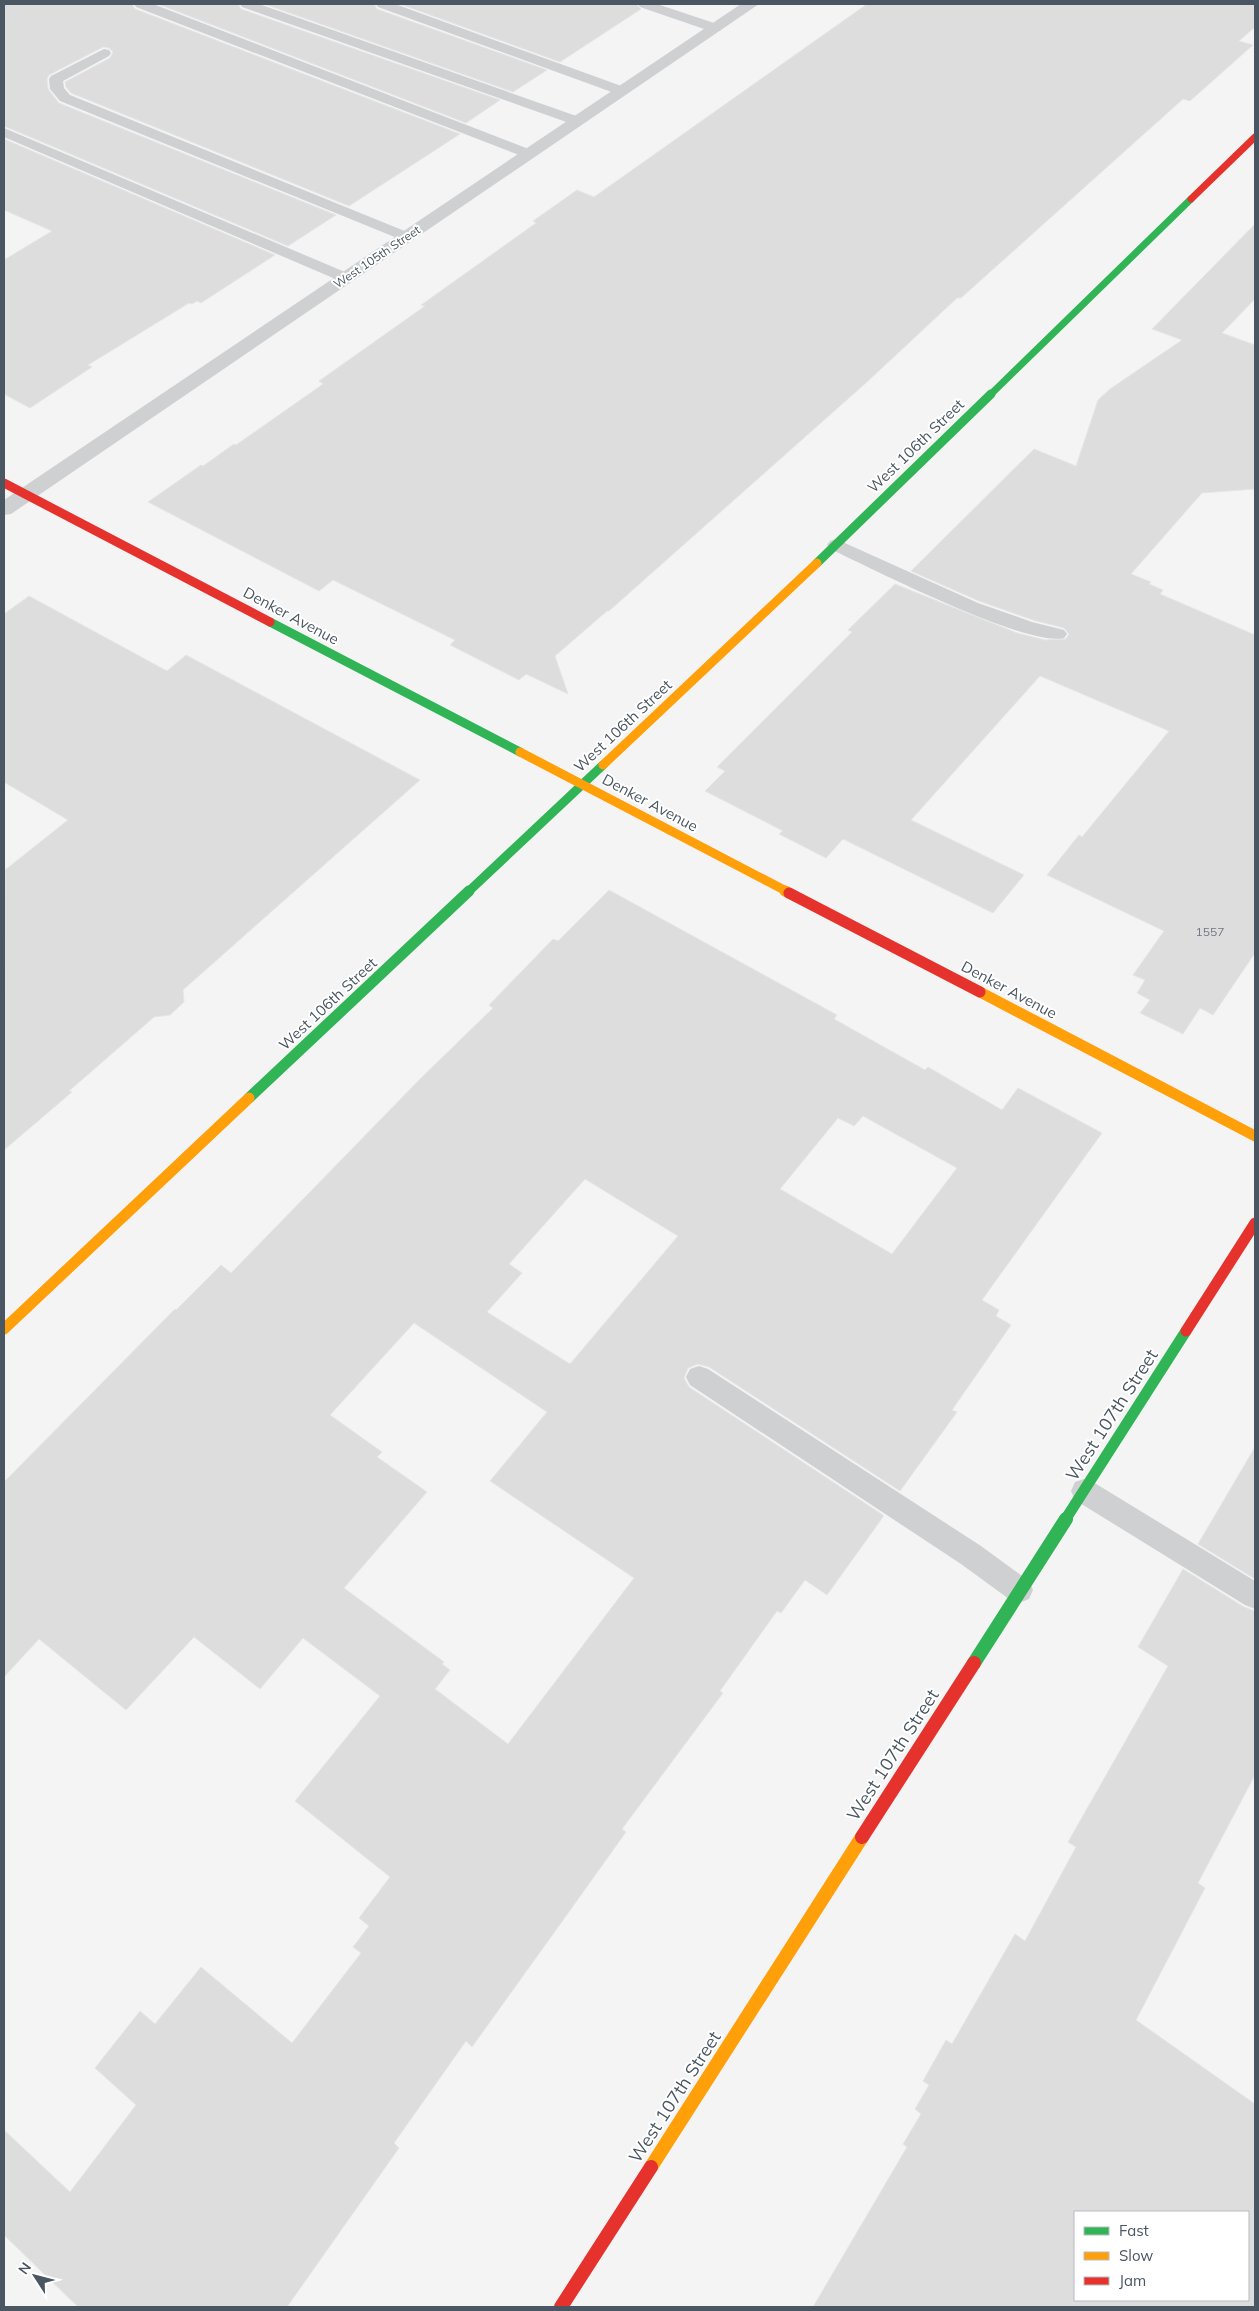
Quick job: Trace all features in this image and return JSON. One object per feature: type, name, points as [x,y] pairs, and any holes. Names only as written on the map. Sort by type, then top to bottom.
[{"type":"street","name":"West 105th Street","points":[[4,509],[751,4]]},
{"type":"street","name":"West 106th Street","points":[[4,1329],[836,545],[1255,137]]},
{"type":"street","name":"Denker Avenue","points":[[4,483],[1255,1136]]},
{"type":"street","name":"West 107th Street","points":[[561,2307],[1255,1223]]},
{"type":"lane","points":[[141,4],[529,154]]},
{"type":"lane","points":[[246,4],[577,121]]},
{"type":"lane","points":[[382,4],[622,91]]},
{"type":"lane","points":[[645,4],[715,28]]},
{"type":"lane","points":[[104,53],[56,79],[57,90],[65,98],[406,237]]},
{"type":"lane","points":[[4,132],[346,278]]},
{"type":"lane","points":[[836,545],[976,609],[1021,627],[1057,634]]},
{"type":"lane","points":[[698,1377],[971,1554],[1019,1590]]},
{"type":"lane","points":[[1084,1491],[1255,1596]]},
{"type":"building","points":[[4,4],[132,4],[135,9],[460,134],[349,206],[71,93],[66,87],[65,82],[110,58],[113,52],[109,48],[103,47],[49,75],[47,79],[48,89],[59,103],[336,215],[288,246],[4,126]]},
{"type":"building","points":[[158,4],[238,4],[241,9],[500,100],[466,123]]},
{"type":"building","points":[[264,4],[374,4],[377,9],[547,70],[513,92]]},
{"type":"building","points":[[400,4],[636,4],[641,9],[560,62]]},
{"type":"building","points":[[867,4],[1255,4],[1255,27],[1239,41],[1253,45],[1190,101],[1183,99],[961,298],[957,298],[867,382],[609,611],[555,656],[568,694],[526,674],[519,680],[450,645],[455,640],[333,580],[319,591],[148,502],[201,465],[203,466],[234,444],[236,445],[323,384],[319,381],[425,306],[421,305],[536,223],[533,221],[577,190],[594,197]]},
{"type":"building","points":[[4,139],[275,255],[201,303],[197,301],[192,304],[189,303],[88,365],[92,367],[30,408],[4,394],[4,260],[52,231],[4,210]]},
{"type":"building","points":[[1255,224],[1255,299],[1222,333],[1255,345],[1255,489],[1202,493],[1131,574],[1151,582],[1149,584],[1163,590],[1160,594],[1255,635],[1255,953],[1213,1015],[1200,1008],[1183,1034],[1140,1013],[1150,1000],[1137,993],[1145,980],[1133,975],[1164,931],[1047,875],[1079,835],[1082,837],[1169,731],[1040,676],[911,820],[1024,875],[993,913],[843,839],[826,858],[779,834],[783,831],[705,791],[725,771],[717,767],[852,632],[848,630],[895,584],[1017,633],[1045,640],[1066,639],[1069,634],[1064,628],[1033,620],[979,601],[911,571],[1034,449],[1076,466],[1098,400],[1110,389],[1182,340],[1152,329]]},
{"type":"building","points":[[29,596],[167,671],[186,655],[420,780],[183,990],[184,1002],[170,1015],[154,1017],[69,1091],[72,1092],[4,1150],[5,870],[68,820],[4,782],[4,614]]},
{"type":"building","points":[[609,890],[837,1015],[834,1019],[925,1070],[928,1067],[1002,1110],[1018,1088],[1102,1133],[982,1300],[999,1310],[996,1316],[1011,1325],[952,1410],[957,1412],[900,1491],[709,1367],[698,1364],[688,1368],[684,1378],[689,1387],[883,1515],[883,1517],[827,1595],[805,1580],[781,1613],[777,1611],[720,1691],[723,1693],[622,1829],[626,1832],[472,2047],[466,2041],[394,2143],[399,2148],[287,2307],[78,2307],[4,2235],[4,2130],[70,2192],[136,2105],[95,2068],[140,2011],[155,2024],[201,1967],[292,2043],[361,1953],[353,1947],[369,1926],[359,1918],[390,1877],[295,1801],[380,1696],[303,1638],[260,1689],[194,1637],[126,1710],[39,1639],[4,1677],[4,1482],[221,1265],[231,1273],[421,1078],[493,1008],[489,1005],[553,939],[558,941]],"holes":[[[863,1116],[957,1168],[892,1254],[780,1189],[838,1118],[854,1126]],[[585,1179],[678,1236],[570,1364],[487,1312],[522,1273],[509,1264]],[[414,1323],[547,1412],[490,1481],[634,1578],[508,1744],[435,1689],[450,1670],[442,1664],[444,1662],[344,1588],[427,1492],[377,1457],[382,1452],[330,1415]]]},
{"type":"building","points":[[1255,1447],[1255,1579],[1198,1544]]},
{"type":"building","points":[[1183,1569],[1244,1607],[1255,1611],[1255,1775],[1198,1883],[1205,1888],[1136,2020],[1255,2104],[1255,2307],[813,2307],[907,2147],[903,2144],[921,2114],[915,2109],[929,2085],[923,2081],[946,2040],[952,2044],[1015,1934],[1025,1941],[1076,1847],[1068,1842],[1168,1666],[1138,1647]]},
{"type":"traffic: fast","points":[[817,563],[1191,199]]},
{"type":"traffic: fast","points":[[270,622],[520,752]]},
{"type":"traffic: fast","points":[[249,1098],[603,765]]},
{"type":"traffic: fast","points":[[974,1663],[1186,1331]]},
{"type":"traffic: slow","points":[[603,765],[817,563]]},
{"type":"traffic: slow","points":[[520,752],[789,893]]},
{"type":"traffic: slow","points":[[980,992],[1255,1136]]},
{"type":"traffic: slow","points":[[4,1329],[249,1098]]},
{"type":"traffic: slow","points":[[651,2167],[862,1837]]},
{"type":"traffic: jam","points":[[1191,199],[1255,137]]},
{"type":"traffic: jam","points":[[4,483],[270,622]]},
{"type":"traffic: jam","points":[[789,893],[980,992]]},
{"type":"traffic: jam","points":[[1186,1331],[1255,1223]]},
{"type":"traffic: jam","points":[[862,1837],[974,1663]]},
{"type":"traffic: jam","points":[[561,2307],[651,2167]]}]
